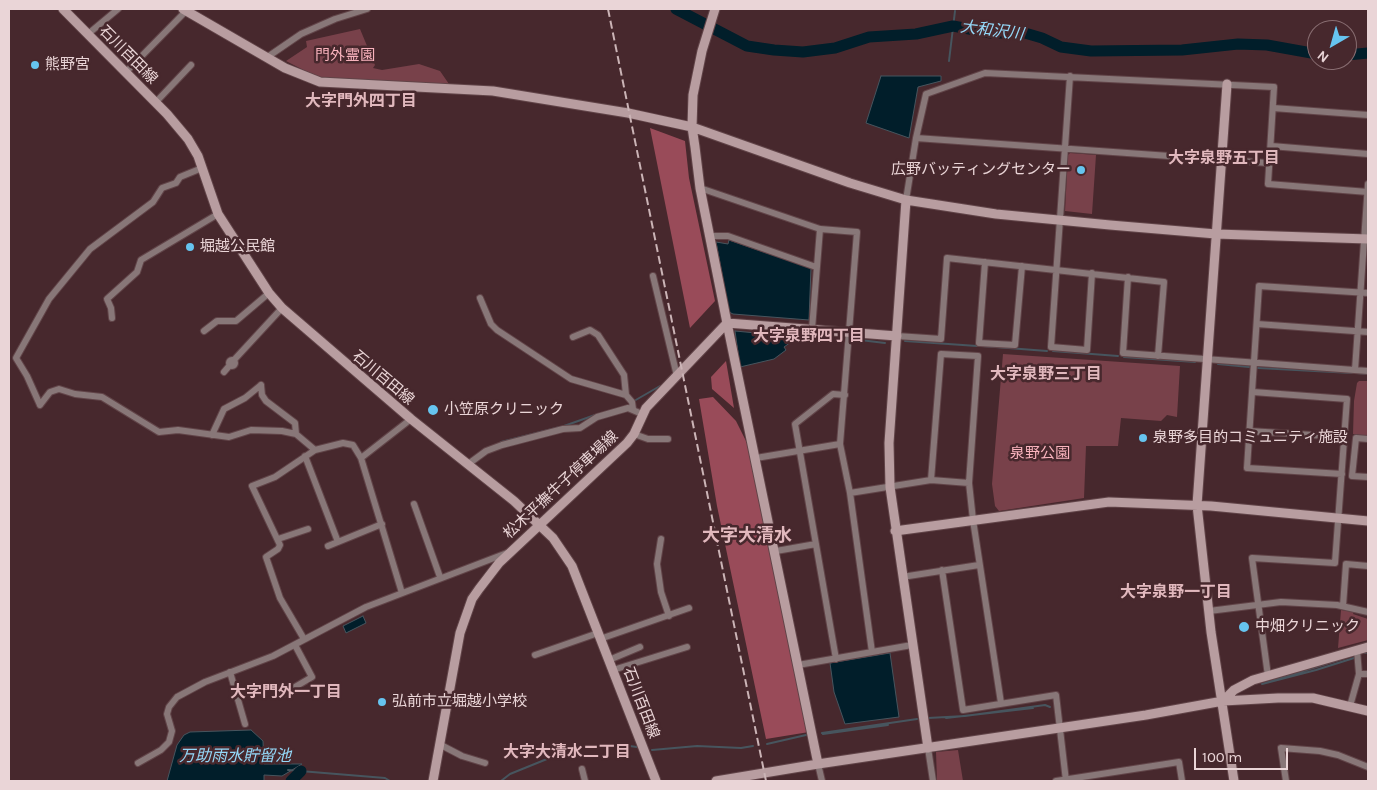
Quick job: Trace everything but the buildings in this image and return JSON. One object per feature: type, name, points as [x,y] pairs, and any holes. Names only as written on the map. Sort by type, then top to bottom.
[{"type":"street","name":"石川百田線","points":[[63,9],[156,102],[188,139],[202,168],[218,214],[269,293],[282,308],[553,538],[572,566],[656,781]]},
{"type":"street","points":[[88,34],[118,9]]},
{"type":"street","points":[[266,58],[302,34],[335,19],[367,9]]},
{"type":"street","points":[[715,9],[702,51],[693,95],[692,127],[700,188],[822,781]]},
{"type":"street","points":[[126,72],[185,10],[266,58],[305,78],[320,82],[433,87],[516,94],[692,127],[906,200],[1060,221],[1216,234],[1367,239]]},
{"type":"street","points":[[156,102],[191,65]]},
{"type":"street","points":[[932,781],[895,531],[890,487],[889,443],[906,200],[916,138],[926,94],[985,73],[1274,87],[1268,184],[1368,192]]},
{"type":"street","points":[[1070,76],[1051,347],[1087,350],[1092,273]]},
{"type":"street","points":[[1226,84],[1197,506],[1209,611],[1234,781]]},
{"type":"street","points":[[1273,108],[1368,115]]},
{"type":"street","points":[[916,138],[1268,163]]},
{"type":"street","points":[[1271,146],[1368,154]]},
{"type":"street","points":[[202,168],[180,177],[176,183],[162,188],[152,202],[90,250],[49,299],[16,358],[27,376],[40,405],[50,392],[58,388],[75,394],[102,397],[159,432],[178,430],[229,437],[250,430],[296,434],[315,450]]},
{"type":"street","points":[[1355,370],[1358,331],[1365,292],[1368,184]]},
{"type":"street","points":[[700,188],[820,229],[857,232],[840,444],[850,493],[872,652]]},
{"type":"street","points":[[112,318],[111,308],[107,299],[137,272],[141,260],[218,214]]},
{"type":"street","points":[[812,329],[820,229]]},
{"type":"street","points":[[711,236],[728,236],[816,267]]},
{"type":"street","points":[[727,323],[942,339],[948,258],[1164,282],[1158,356]]},
{"type":"street","points":[[985,262],[979,343],[1015,346],[1022,266]]},
{"type":"street","points":[[653,276],[677,376]]},
{"type":"street","points":[[1128,277],[1123,353],[1368,371]]},
{"type":"street","points":[[1342,474],[1247,468],[1260,286],[1365,292]]},
{"type":"street","points":[[204,331],[216,320],[236,322],[269,293]]},
{"type":"street","points":[[467,464],[486,451],[502,445],[564,429],[580,428],[597,417],[637,411],[626,395],[570,379],[554,366],[542,361],[523,345],[491,324],[480,298]]},
{"type":"street","points":[[224,372],[282,308]]},
{"type":"street","name":"松木平撫牛子停車場線","points":[[433,781],[460,633],[467,612],[479,589],[511,552],[541,526],[634,434],[637,411],[677,376],[727,323]]},
{"type":"street","points":[[1257,324],[1368,332]]},
{"type":"street","points":[[572,337],[590,330],[598,335],[624,375],[626,395]]},
{"type":"street","points":[[930,480],[941,354],[978,356],[969,483],[972,520],[1001,703]]},
{"type":"street","points":[[212,435],[224,409],[245,398],[261,385],[262,395],[266,401],[295,423],[296,434]]},
{"type":"street","points":[[1252,392],[1346,399],[1335,564],[1252,558],[1268,676]]},
{"type":"street","points":[[836,659],[795,424],[832,394],[845,395]]},
{"type":"street","points":[[361,458],[411,419]]},
{"type":"street","points":[[1250,431],[1344,437]]},
{"type":"street","points":[[634,434],[648,439],[668,439]]},
{"type":"street","points":[[1368,439],[1356,438],[1352,476],[1368,477]]},
{"type":"street","points":[[304,639],[280,598],[266,557],[278,549],[278,539],[252,486],[274,477],[315,450],[343,443],[353,445],[361,458],[402,593]]},
{"type":"street","points":[[756,458],[840,444]]},
{"type":"street","points":[[305,456],[338,542]]},
{"type":"street","points":[[850,493],[930,480],[969,483]]},
{"type":"street","points":[[895,531],[1109,502],[1197,506],[1368,521]]},
{"type":"street","points":[[414,504],[440,578]]},
{"type":"street","points":[[328,546],[382,524]]},
{"type":"street","points":[[278,539],[308,528]]},
{"type":"street","points":[[661,539],[658,564],[660,592],[669,616]]},
{"type":"street","points":[[776,551],[816,544]]},
{"type":"street","points":[[138,764],[161,750],[169,742],[172,731],[167,714],[169,707],[177,697],[230,672],[295,645],[366,607],[511,552]]},
{"type":"street","points":[[1343,606],[1346,564],[1368,566]]},
{"type":"street","points":[[902,577],[979,565]]},
{"type":"street","points":[[942,570],[963,710],[1056,695],[1066,781]]},
{"type":"street","points":[[1209,611],[1258,603],[1343,606],[1368,612]]},
{"type":"street","points":[[535,655],[669,616],[689,608]]},
{"type":"street","points":[[283,694],[312,677],[295,645]]},
{"type":"street","points":[[798,665],[912,645]]},
{"type":"street","points":[[609,660],[640,647]]},
{"type":"street","points":[[1223,701],[1238,688],[1268,676],[1368,647]]},
{"type":"street","points":[[613,670],[677,653],[687,648]]},
{"type":"street","points":[[1350,706],[1359,674],[1357,650]]},
{"type":"street","points":[[230,672],[244,724]]},
{"type":"street","points":[[1359,674],[1368,674]]},
{"type":"street","points":[[716,781],[1223,701],[1293,697],[1326,700],[1368,711]]},
{"type":"street","points":[[439,744],[462,756],[485,763]]},
{"type":"street","points":[[1286,781],[1281,748],[1320,751],[1338,755],[1368,767]]},
{"type":"street","points":[[1056,781],[1066,781],[1179,762],[1182,781]]},
{"type":"street","points":[[582,769],[585,781]]},
{"type":"green space","name":"門外霊園","points":[[360,29],[375,65],[373,68],[382,70],[419,64],[440,71],[449,84],[343,81],[315,76],[286,61],[307,47],[306,41]]},
{"type":"green space","name":"広野バッティングセンター","points":[[1070,153],[1096,155],[1092,214],[1065,211],[1068,155]]},
{"type":"green space","name":"泉野公園","points":[[1003,354],[1180,366],[1177,417],[1167,415],[1161,421],[1121,418],[1118,446],[1086,446],[1084,498],[999,511],[995,506],[992,484]]},
{"type":"green space","points":[[1359,381],[1368,381],[1368,436],[1353,434],[1354,401]]},
{"type":"green space","points":[[1341,610],[1354,612],[1353,614],[1368,619],[1368,640],[1338,648]]},
{"type":"green space","points":[[958,750],[963,781],[937,781],[936,752]]},
{"type":"shaded area","points":[[650,128],[685,141],[689,178],[715,301],[690,328]]},
{"type":"shaded area","points":[[726,361],[734,408],[712,389],[711,377]]},
{"type":"shaded area","points":[[713,397],[736,421],[752,453],[809,732],[766,739],[717,506],[699,399]]},
{"type":"water","points":[[881,76],[941,76],[941,81],[918,87],[909,138],[866,123]]},
{"type":"water","points":[[729,240],[811,268],[809,320],[733,314],[729,312],[716,242],[728,244]]},
{"type":"water","points":[[735,331],[798,337],[784,347],[786,350],[774,359],[740,367]]},
{"type":"water","points":[[363,616],[366,623],[346,633],[343,626]]},
{"type":"water","points":[[890,653],[899,717],[845,724],[834,692],[830,663]]},
{"type":"water","name":"万助雨水貯留池","points":[[251,730],[263,741],[264,764],[302,764],[282,776],[264,775],[264,781],[167,781],[177,745],[184,735],[190,732]]},
{"type":"waterway","name":"大和沢川","points":[[676,9],[747,46],[803,52],[835,48],[869,37],[916,34],[953,26],[991,33],[1025,33],[1042,38],[1061,47],[1091,51],[1182,50],[1238,44],[1267,45],[1307,52]]},
{"type":"waterway","points":[[949,61],[955,11]]},
{"type":"waterway","name":"大和沢川","points":[[1357,54],[1368,53]]},
{"type":"waterway","points":[[860,340],[885,343]]},
{"type":"waterway","points":[[905,341],[977,346]]},
{"type":"waterway","points":[[982,346],[1047,351]]},
{"type":"waterway","points":[[1053,351],[1118,356]]},
{"type":"waterway","points":[[1124,357],[1195,362]]},
{"type":"waterway","points":[[1218,364],[1249,367]]},
{"type":"waterway","points":[[1258,368],[1352,373]]},
{"type":"waterway","points":[[1357,373],[1368,374]]},
{"type":"waterway","points":[[634,401],[660,386]]},
{"type":"waterway","points":[[564,426],[595,415]]},
{"type":"waterway","points":[[501,442],[560,427]]},
{"type":"waterway","points":[[1262,684],[1345,658]]},
{"type":"waterway","points":[[1262,684],[1354,658]]},
{"type":"waterway","points":[[928,718],[965,716],[1045,705],[1050,707]]},
{"type":"waterway","points":[[946,718],[1033,708]]},
{"type":"waterway","points":[[822,733],[917,719]]},
{"type":"waterway","points":[[823,734],[888,725]]},
{"type":"waterway","points":[[767,744],[806,735]]},
{"type":"waterway","points":[[501,781],[510,774],[579,746],[622,745],[637,747]]},
{"type":"waterway","points":[[652,750],[697,746],[741,748],[753,746]]},
{"type":"waterway","points":[[288,770],[385,778],[390,781]]},
{"type":"waterway","points":[[291,781],[301,771]]},
{"type":"railway","points":[[608,9],[766,781]]},
{"type":"place","name":"熊野宮","points":[[35,65]]},
{"type":"place","name":"広野バッティングセンター","points":[[1081,170]]},
{"type":"place","name":"堀越公民館","points":[[190,247]]},
{"type":"place","name":"小笠原クリニック","points":[[433,410]]},
{"type":"place","name":"泉野多目的コミュニティ施設","points":[[1143,438]]},
{"type":"place","name":"中畑クリニック","points":[[1244,627]]},
{"type":"place","name":"弘前市立堀越小学校","points":[[382,702]]},
{"type":"district","name":"大字門外四丁目","points":[[361,101]]},
{"type":"district","name":"大字泉野五丁目","points":[[1224,158]]},
{"type":"district","name":"大字泉野四丁目","points":[[809,336]]},
{"type":"district","name":"大字泉野三丁目","points":[[1046,374]]},
{"type":"district","name":"大字大清水","points":[[747,536]]},
{"type":"district","name":"大字泉野一丁目","points":[[1176,592]]},
{"type":"district","name":"大字門外一丁目","points":[[286,692]]},
{"type":"district","name":"大字大清水二丁目","points":[[567,752]]}]
